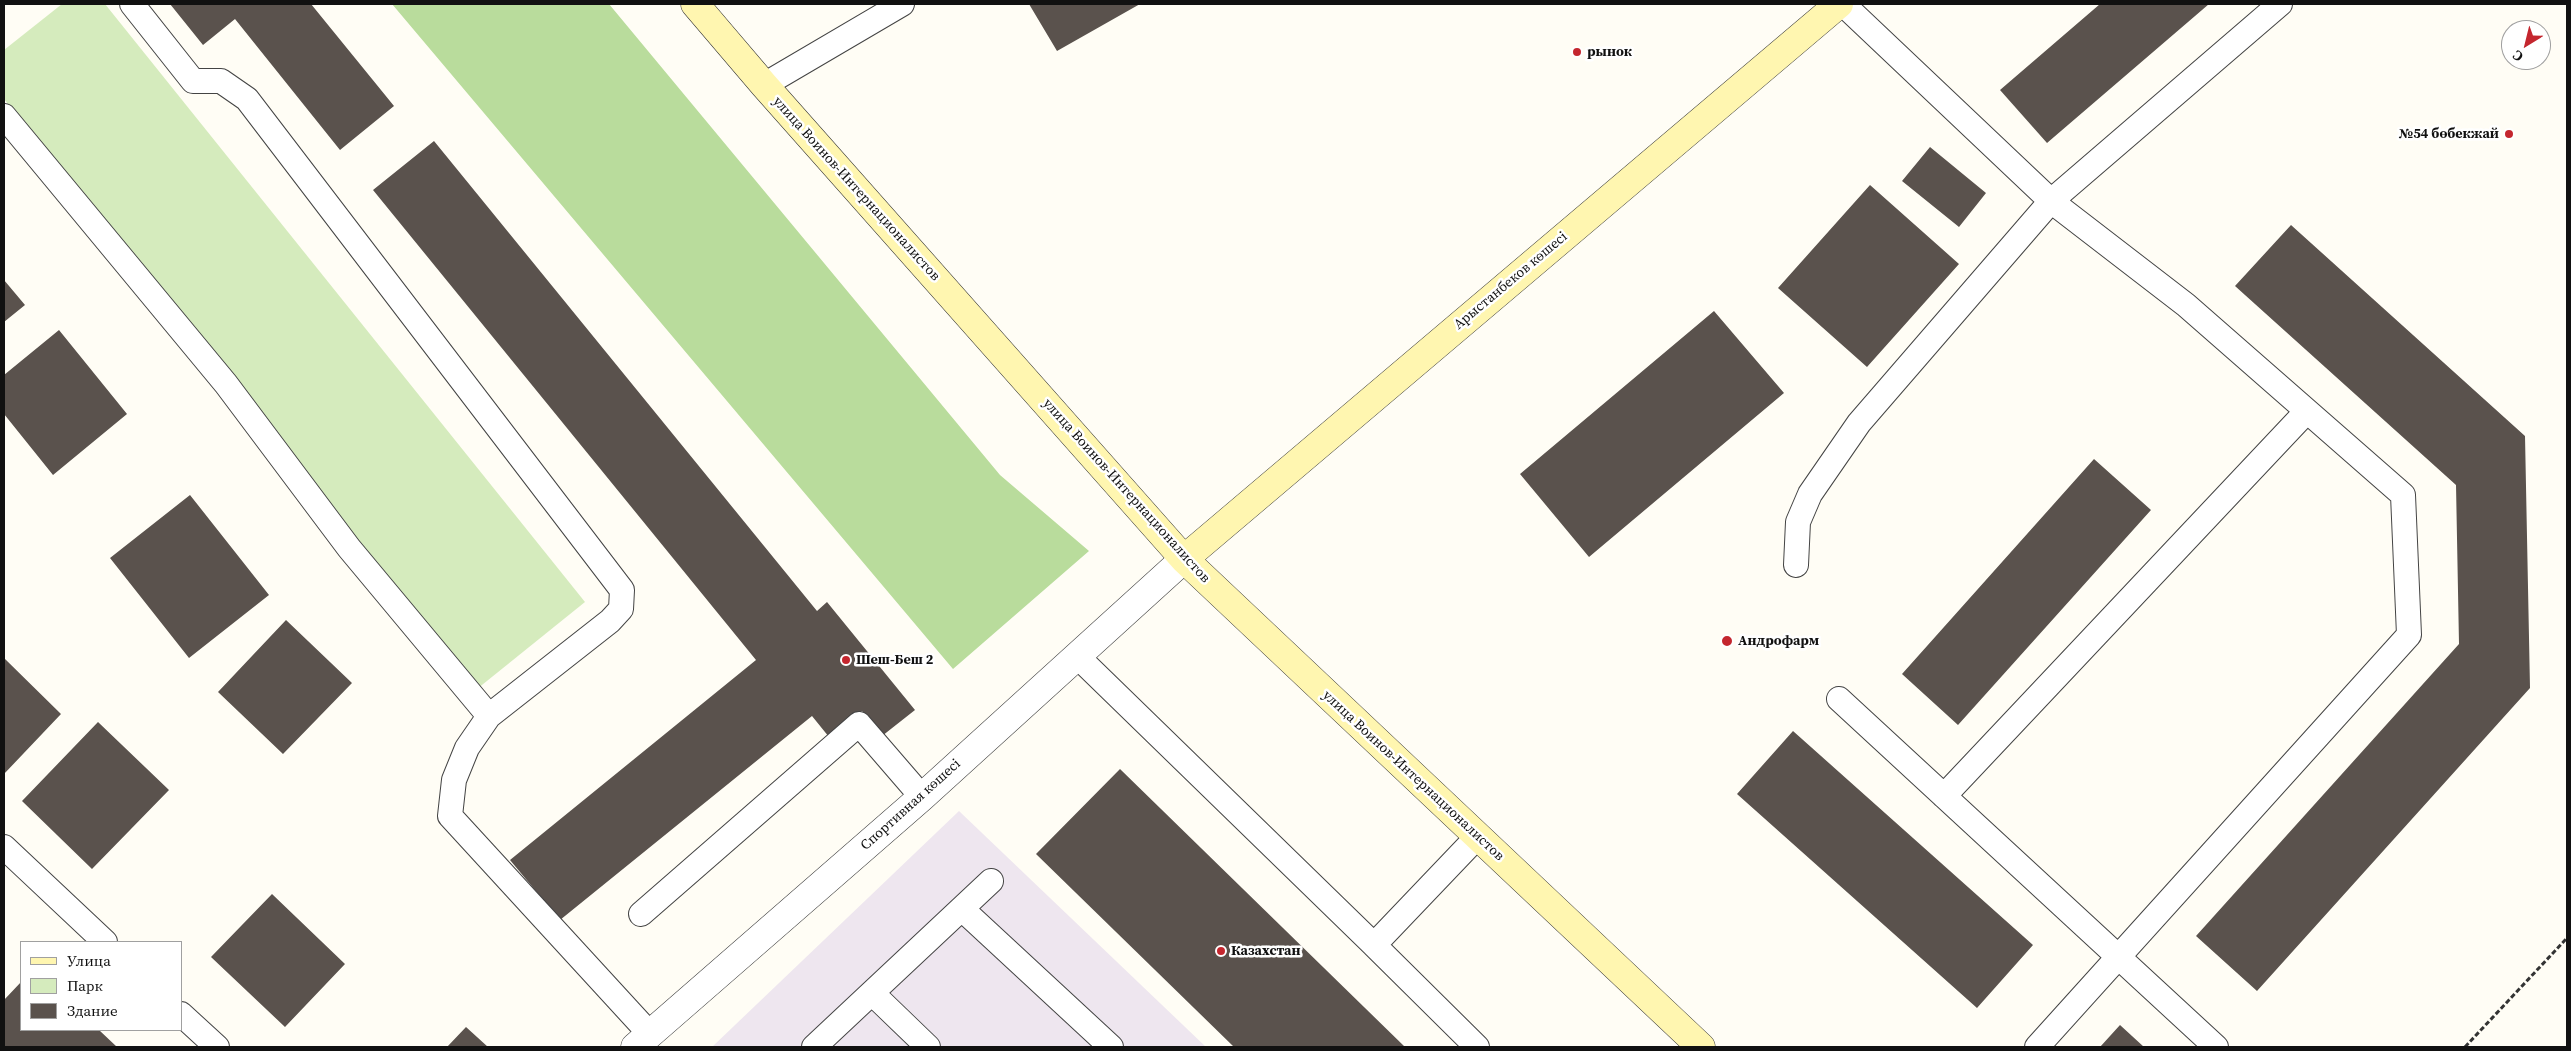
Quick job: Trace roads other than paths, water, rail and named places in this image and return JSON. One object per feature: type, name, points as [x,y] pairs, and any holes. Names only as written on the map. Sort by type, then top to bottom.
[{"type":"street","name":"улица Воинов-Интернационалистов","points":[[695,4],[764,85],[1184,559],[1701,1047]]},
{"type":"street","name":"Арыстанбеков көшесі","points":[[1184,559],[1839,4]]},
{"type":"street","name":"Спортивная көшесі","points":[[642,1041],[922,797],[1184,559]]},
{"type":"lane","points":[[132,4],[193,81],[221,80],[247,99],[622,590],[621,609],[610,621],[489,716],[467,748],[454,780],[450,816],[642,1041]]},
{"type":"lane","points":[[764,85],[902,4]]},
{"type":"lane","points":[[1843,4],[2051,201],[2186,305],[2403,495],[2409,635],[2037,1047]]},
{"type":"lane","points":[[1796,566],[1798,522],[1810,494],[1859,423],[2051,201],[2280,4]]},
{"type":"lane","points":[[4,116],[226,384],[349,548],[489,716]]},
{"type":"lane","points":[[1944,796],[2307,411]]},
{"type":"lane","points":[[1077,656],[1477,1047]]},
{"type":"lane","points":[[1839,699],[2216,1047]]},
{"type":"lane","points":[[641,914],[859,724],[922,797]]},
{"type":"lane","points":[[1374,945],[1478,836]]},
{"type":"lane","points":[[4,847],[104,941]]},
{"type":"lane","points":[[814,1047],[991,881]]},
{"type":"lane","points":[[962,909],[1111,1047]]},
{"type":"lane","points":[[872,993],[928,1047]]},
{"type":"lane","points":[[182,1015],[217,1047]]},
{"type":"place","name":"рынок","points":[[1577,52]]},
{"type":"place","name":"№54 бөбекжай","points":[[2509,134]]},
{"type":"place","name":"Андрофарм","points":[[1727,641]]},
{"type":"place","name":"Шеш-Беш 2","points":[[846,660]]},
{"type":"place","name":"Казахстан","points":[[1221,951]]}]
